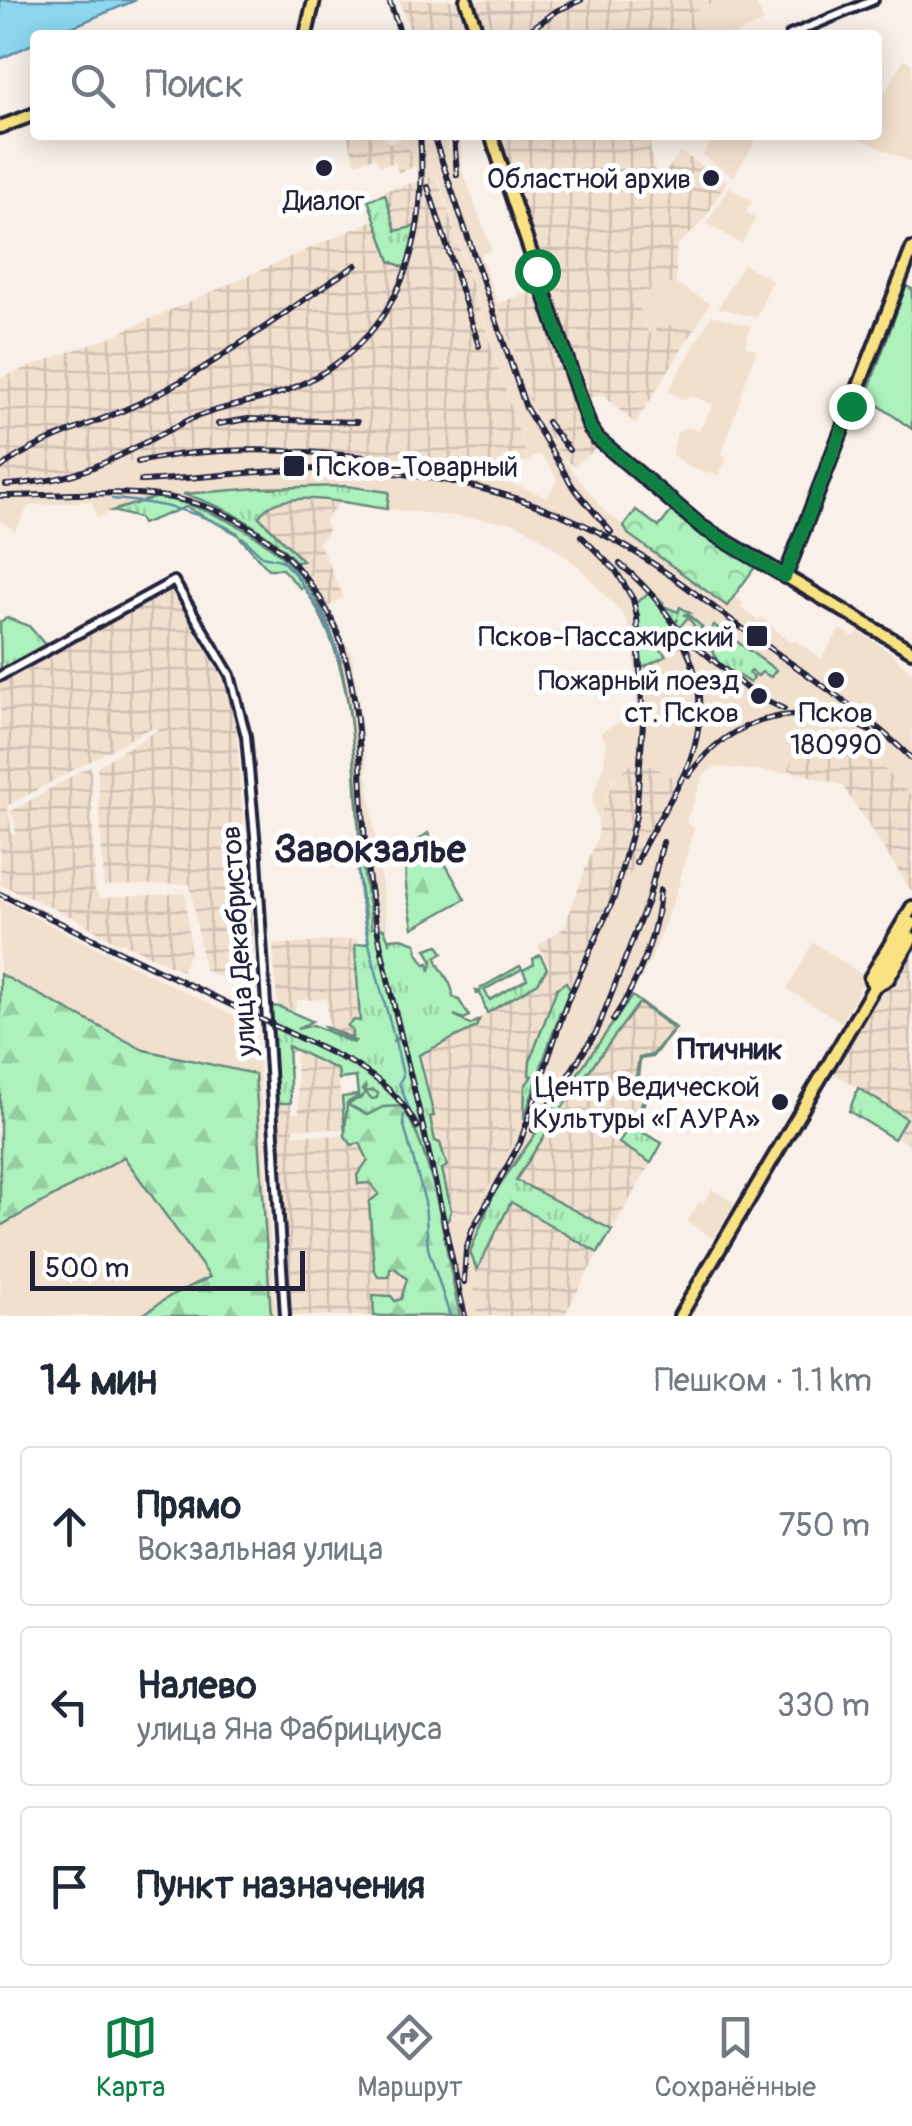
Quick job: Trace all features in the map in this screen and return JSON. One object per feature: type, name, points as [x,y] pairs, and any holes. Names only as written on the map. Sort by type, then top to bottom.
[{"type":"main road","points":[[307,30],[314,0]]},
{"type":"main road","points":[[466,0],[476,30]]},
{"type":"main road","points":[[0,127],[30,116]]},
{"type":"main road","points":[[493,140],[592,432],[702,527],[912,651]]},
{"type":"main road","points":[[785,577],[912,249]]},
{"type":"main road","points":[[874,987],[870,978],[912,907]]},
{"type":"main road","points":[[680,1316],[912,922]]},
{"type":"main road","points":[[874,987],[886,981],[912,938]]},
{"type":"street","points":[[802,30],[874,0]]},
{"type":"street","name":"улица Декабристов","points":[[0,676],[174,581],[230,675],[244,727],[257,858],[285,1316]]},
{"type":"shaded area","points":[[399,0],[462,0],[472,30],[409,30]]},
{"type":"shaded area","points":[[469,0],[721,0],[691,12],[698,30],[479,30]]},
{"type":"shaded area","points":[[721,0],[755,0],[764,22],[746,30],[698,30],[691,12]]},
{"type":"shaded area","points":[[904,59],[912,64],[912,163],[863,140],[882,140],[882,97]]},
{"type":"shaded area","points":[[348,140],[406,140],[416,166],[398,173],[395,162],[380,166],[375,157],[355,163]]},
{"type":"shaded area","points":[[407,140],[446,140],[449,150],[456,148],[457,140],[462,140],[461,167],[492,250],[480,255],[531,397],[528,399],[561,456],[605,512],[624,526],[628,534],[727,606],[734,596],[743,603],[741,608],[758,620],[761,617],[791,643],[794,640],[821,658],[840,629],[854,637],[858,631],[912,673],[912,795],[854,741],[839,733],[826,758],[797,742],[787,773],[715,767],[704,775],[686,822],[694,828],[678,888],[650,962],[605,1037],[494,1193],[470,1252],[477,1270],[473,1280],[477,1316],[460,1316],[416,1132],[364,880],[347,682],[334,635],[311,591],[274,551],[243,528],[187,503],[112,511],[97,518],[92,501],[29,506],[15,531],[0,521],[0,481],[177,455],[325,453],[413,460],[476,471],[548,497],[557,479],[538,454],[528,461],[438,176],[420,181]],"holes":[[[389,492],[387,509],[514,523],[577,565],[625,617],[633,640],[637,711],[600,733],[607,744],[592,799],[598,820],[613,779],[630,766],[681,783],[565,991],[505,1161],[473,1212],[448,1220],[443,1219],[387,951],[388,933],[352,655],[302,561],[296,562],[250,522],[187,495]]]},
{"type":"shaded area","points":[[499,140],[649,140],[657,184],[680,152],[727,181],[704,220],[676,247],[676,284],[654,283],[640,308],[648,333],[655,331],[655,326],[682,324],[694,330],[635,424],[603,395],[586,399]]},
{"type":"shaded area","points":[[713,140],[755,140],[733,177],[702,155]]},
{"type":"shaded area","points":[[437,176],[528,461],[476,471],[413,460],[325,453],[177,455],[0,481],[0,378],[112,336],[374,220],[389,261],[416,227],[396,231],[384,191]]},
{"type":"shaded area","points":[[729,187],[752,201],[746,212],[756,219],[741,244],[707,223]]},
{"type":"shaded area","points":[[743,264],[772,280],[757,317],[718,308]]},
{"type":"shaded area","points":[[654,283],[676,284],[710,303],[694,330],[682,324],[655,327],[656,331],[648,333],[640,308]]},
{"type":"shaded area","points":[[539,288],[588,432],[599,446],[574,467],[561,456],[528,398],[531,396],[497,304]]},
{"type":"shaded area","points":[[712,315],[751,326],[745,346],[756,350],[722,454],[727,457],[719,476],[693,469],[672,455],[677,432],[687,427],[699,431],[713,405],[689,395],[685,401],[668,391]]},
{"type":"shaded area","points":[[284,499],[339,503],[325,520],[328,531],[319,543],[344,597],[328,607],[302,561],[259,517],[266,507]]},
{"type":"shaded area","points":[[169,587],[222,677],[229,699],[225,701],[231,700],[235,716],[257,992],[204,969],[190,884],[104,886],[97,766],[159,729],[151,728],[7,806],[12,835],[16,835],[10,812],[89,766],[95,890],[100,898],[186,893],[190,952],[182,971],[0,884],[0,679]]},
{"type":"shaded area","points":[[839,733],[854,741],[912,795],[912,892],[842,785],[788,770],[797,742],[826,758]]},
{"type":"shaded area","points":[[633,762],[656,768],[681,783],[565,991],[505,1161],[473,1212],[448,1219],[413,1057],[536,985],[550,967],[538,945],[564,928],[614,779]]},
{"type":"shaded area","points":[[0,900],[256,1027],[276,1316],[0,1316]]},
{"type":"shaded area","points":[[357,939],[360,1026],[354,1038],[329,1028],[326,999],[298,1000],[294,1010],[277,1004],[273,945]]},
{"type":"shaded area","points":[[912,940],[912,1147],[895,1137],[906,1118],[833,1073]]},
{"type":"shaded area","points":[[813,942],[866,977],[841,1022],[787,989]]},
{"type":"shaded area","points":[[639,1003],[675,1028],[652,1055],[639,1058],[636,1077],[650,1087],[620,1143],[651,1163],[612,1230],[516,1181],[568,1099]]},
{"type":"shaded area","points":[[287,1046],[338,1071],[343,1129],[294,1128],[294,1134],[345,1136],[360,1143],[367,1152],[368,1160],[357,1175],[358,1183],[370,1183],[379,1194],[369,1202],[369,1217],[390,1272],[399,1269],[407,1279],[401,1299],[373,1296],[374,1316],[288,1316],[274,1103],[291,1103],[292,1113],[299,1113],[295,1053],[288,1053]]},
{"type":"shaded area","points":[[712,1189],[735,1203],[713,1239],[687,1222]]},
{"type":"shaded area","points":[[511,1201],[598,1253],[564,1316],[477,1316],[473,1280]]},
{"type":"green space","points":[[385,194],[396,231],[416,226],[405,268],[390,261],[368,200]]},
{"type":"green space","points":[[906,286],[912,289],[912,429],[870,403],[867,394]]},
{"type":"green space","points":[[346,486],[389,492],[387,509],[299,499],[282,501],[259,517],[303,561],[297,562],[245,520],[183,494],[259,488]]},
{"type":"green space","points":[[160,496],[220,517],[266,543],[299,575],[323,613],[338,656],[352,737],[333,645],[304,587],[301,589],[282,569],[268,569],[237,534],[186,507],[142,524],[139,518],[112,511]]},
{"type":"green space","points":[[674,508],[755,567],[727,606],[628,534],[624,526],[636,510],[659,527]]},
{"type":"green space","points":[[651,592],[663,606],[678,612],[680,607],[690,613],[683,615],[689,615],[702,627],[698,631],[688,617],[680,627],[678,619],[674,622],[656,600],[680,647],[665,629],[655,642],[666,656],[642,668],[634,604]]},
{"type":"green space","points":[[7,618],[29,626],[47,647],[1,673],[0,622]]},
{"type":"green space","points":[[714,625],[776,670],[771,677],[751,671],[749,674],[754,677],[750,683],[718,663],[712,648],[702,641]]},
{"type":"green space","points":[[352,740],[371,928],[376,928],[400,1037],[392,1041],[402,1037],[378,928],[384,929],[390,944],[390,939],[402,938],[416,943],[430,971],[432,960],[426,949],[438,945],[443,953],[436,957],[437,961],[453,997],[469,1016],[464,1019],[454,1015],[470,1025],[479,1020],[476,1027],[419,1055],[434,1116],[430,1117],[435,1141],[440,1143],[447,1166],[442,1169],[451,1210],[448,1220],[443,1220],[430,1158],[426,1161],[416,1131],[402,1107],[379,1109],[367,1115],[353,1107],[344,1120],[345,1135],[342,1097],[358,1095],[356,1077],[339,1079],[338,1070],[288,1046],[291,1103],[274,1103],[270,1040],[274,1035],[270,1037],[269,1025],[289,1031],[269,1022],[270,1006],[312,1021],[297,1029],[313,1025],[353,1043],[325,1027],[352,1038],[352,1030],[347,1026],[354,1020],[360,1021],[355,945],[369,943],[354,847],[359,837]]},
{"type":"green space","points":[[428,833],[465,899],[413,928],[406,888],[407,863],[417,842]]},
{"type":"green space","points":[[540,955],[547,968],[538,983],[487,1013],[476,991],[520,966],[522,969],[484,990],[490,1000],[527,979],[523,970]]},
{"type":"green space","points":[[0,974],[144,1050],[255,1074],[271,1316],[141,1316],[170,1296],[210,1277],[124,1157],[0,1226]]},
{"type":"green space","points":[[566,982],[570,989],[524,1119],[525,1086],[532,1076],[530,1061],[557,988]]},
{"type":"green space","points":[[632,996],[676,1028],[652,1057],[640,1059],[638,1077],[653,1088],[631,1126],[662,1143],[651,1163],[619,1143],[650,1088],[636,1077],[639,1058],[652,1055],[674,1029],[639,1003],[568,1099],[516,1180],[612,1230],[598,1253],[511,1202],[477,1270],[470,1252],[494,1193]]},
{"type":"green space","points":[[858,1088],[906,1118],[894,1139],[849,1111]]},
{"type":"green space","points":[[373,1090],[378,1093],[372,1099],[364,1094]]},
{"type":"green space","points":[[359,1096],[348,1105],[367,1115],[383,1107],[402,1106],[414,1128],[432,1180],[460,1316],[374,1316],[373,1295],[401,1299],[407,1279],[395,1268],[390,1269],[389,1277],[378,1277],[374,1268],[369,1202],[379,1194],[370,1183],[358,1184],[357,1175],[368,1160],[360,1143],[352,1145],[345,1136],[347,1103]]},
{"type":"water","points":[[0,0],[136,0],[65,30],[30,30],[30,45],[0,59]]},
{"type":"waterway","points":[[112,499],[177,509],[238,533]]},
{"type":"waterway","points":[[242,537],[262,556],[281,560],[295,574],[324,617],[341,661]]},
{"type":"waterway","points":[[358,860],[363,915],[403,1076],[399,1083],[410,1111]]},
{"type":"waterway","points":[[404,1115],[425,1202],[428,1248],[450,1316]]},
{"type":"railway","points":[[389,0],[399,30]]},
{"type":"railway","points":[[534,27],[581,0]]},
{"type":"railway","points":[[6,485],[49,480],[89,469],[191,419],[293,388],[330,368],[359,344],[383,316],[412,250],[422,175],[420,140]]},
{"type":"railway","points":[[435,140],[526,408],[573,487],[611,532]]},
{"type":"railway","points":[[454,140],[457,175]]},
{"type":"railway","points":[[428,187],[479,346]]},
{"type":"railway","points":[[0,468],[36,446],[180,382],[356,265]]},
{"type":"railway","points":[[218,424],[248,419],[357,422]]},
{"type":"railway","points":[[547,422],[569,450]]},
{"type":"railway","points":[[138,462],[227,451],[376,458]]},
{"type":"railway","points":[[141,481],[283,470],[366,470],[476,487],[547,509],[614,540],[667,573],[854,709],[912,759]]},
{"type":"railway","points":[[0,496],[133,494],[196,503],[257,532],[285,554],[319,597],[336,629],[350,677],[359,741],[367,869],[377,929],[465,1316]]},
{"type":"railway","points":[[464,1282],[472,1230],[520,1143],[567,1002],[614,898],[636,816],[643,723],[637,617],[633,599],[616,571],[581,536]]},
{"type":"railway","points":[[620,564],[641,583],[675,627],[696,677],[699,704],[698,732],[690,760],[636,863]]},
{"type":"railway","points":[[687,638],[753,694],[784,709]]},
{"type":"railway","points":[[689,775],[726,738],[771,718],[820,716],[870,731]]},
{"type":"railway","points":[[533,1130],[597,1031],[648,900],[663,842]]},
{"type":"railway","points":[[613,1020],[645,958],[660,890]]},
{"type":"railway","points":[[0,894],[352,1063],[389,1090],[417,1127]]},
{"type":"place","name":"Диалог","points":[[324,168]]},
{"type":"place","name":"Областной архив","points":[[711,178]]},
{"type":"place","name":"Псков-Товарный","points":[[294,466]]},
{"type":"place","name":"Псков-Пассажирский","points":[[757,636]]},
{"type":"place","name":"Псков 180990","points":[[836,680]]},
{"type":"place","name":"Пожарный поезд ст. Псков","points":[[759,696]]},
{"type":"place","name":"Центр Ведической Культуры «ГАУРА»","points":[[780,1102]]},
{"type":"district","name":"Завокзалье","points":[[370,849]]},
{"type":"district","name":"Птичник","points":[[730,1049]]},
{"type":"route","points":[[537,271],[590,428],[597,438],[702,527],[785,577],[851,406]]}]
